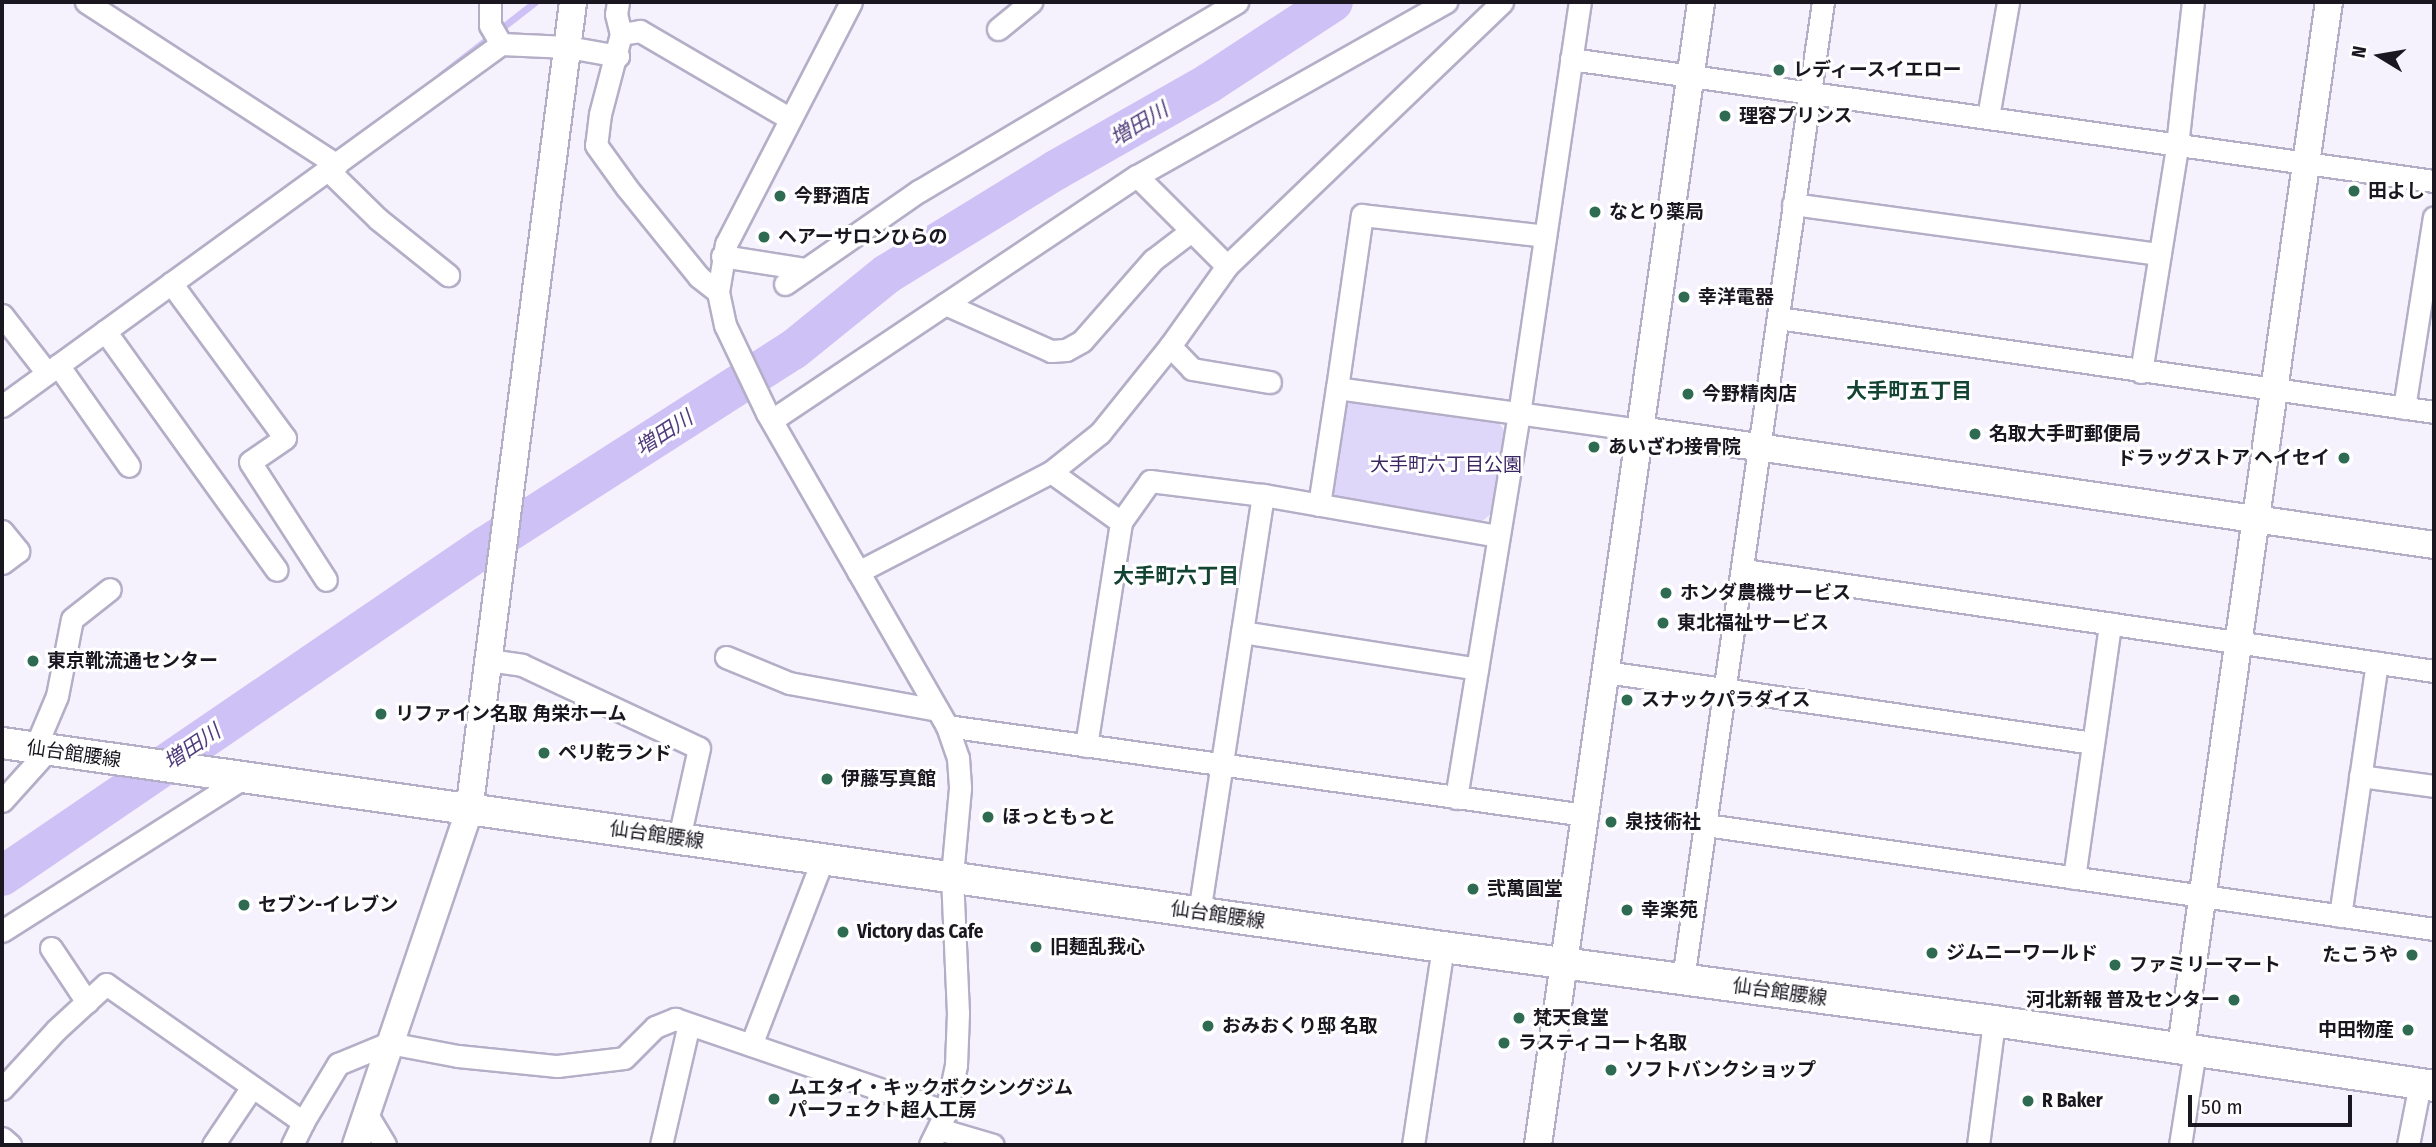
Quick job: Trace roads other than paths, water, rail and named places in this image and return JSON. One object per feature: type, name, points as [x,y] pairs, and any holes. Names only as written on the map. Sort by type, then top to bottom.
[{"type":"main road","name":"仙台館腰線","points":[[2,743],[1443,947],[1994,1021],[2427,1085]]},
{"type":"street","points":[[86,2],[333,168],[377,219],[448,275]]},
{"type":"street","points":[[490,2],[497,36]]},
{"type":"street","points":[[356,1145],[469,811],[573,2]]},
{"type":"street","points":[[618,2],[616,14],[621,34],[618,55],[600,114],[596,145],[699,277],[718,292]]},
{"type":"street","points":[[851,2],[726,244],[718,292],[727,330],[769,416],[942,718],[958,758],[960,788],[952,876],[958,1013],[956,1065],[938,1128]]},
{"type":"street","points":[[998,29],[1031,2]]},
{"type":"street","points":[[785,284],[930,184],[1237,2]]},
{"type":"street","points":[[769,416],[945,304],[1137,176],[1446,2]]},
{"type":"street","points":[[858,572],[1051,472],[1100,433],[1170,346],[1227,266],[1502,2]]},
{"type":"street","points":[[1456,798],[1519,414],[1580,2]]},
{"type":"street","points":[[1538,1145],[1566,964],[1701,2]]},
{"type":"street","points":[[1683,979],[1744,570],[1823,2]]},
{"type":"street","points":[[1988,117],[2008,2]]},
{"type":"street","points":[[2141,372],[2177,146],[2193,2]]},
{"type":"street","points":[[2180,1145],[2202,896],[2237,642],[2276,391],[2329,2]]},
{"type":"street","points":[[621,34],[640,32],[789,118]]},
{"type":"street","points":[[2,406],[333,168],[497,36],[618,55]]},
{"type":"street","points":[[1571,60],[2434,181]]},
{"type":"street","points":[[1137,176],[1227,266]]},
{"type":"street","points":[[1793,204],[2160,254]]},
{"type":"street","points":[[1318,506],[1362,215],[1545,236]]},
{"type":"street","points":[[2404,408],[2428,294],[2434,217]]},
{"type":"street","points":[[945,304],[1051,351],[1066,350],[1082,341],[1153,260],[1191,231]]},
{"type":"street","points":[[722,256],[806,269]]},
{"type":"street","points":[[171,283],[285,438],[250,461],[326,580]]},
{"type":"street","points":[[2,315],[52,369],[129,466]]},
{"type":"street","points":[[1778,318],[2434,412]]},
{"type":"street","points":[[105,331],[276,570]]},
{"type":"street","points":[[1170,346],[1192,369],[1270,382]]},
{"type":"street","points":[[1337,388],[2434,545]]},
{"type":"street","points":[[1051,472],[1121,522]]},
{"type":"street","points":[[1086,746],[1121,522],[1150,481],[1263,495],[1497,536]]},
{"type":"street","points":[[1199,912],[1263,495]]},
{"type":"street","points":[[2,531],[18,551],[2,563]]},
{"type":"street","points":[[1744,570],[2434,671]]},
{"type":"street","points":[[2,801],[41,749],[57,695],[72,619],[110,589]]},
{"type":"street","points":[[2074,878],[2110,624]]},
{"type":"street","points":[[1242,632],[1477,669]]},
{"type":"street","points":[[726,657],[789,683],[942,718],[1086,746],[1585,815]]},
{"type":"street","points":[[488,660],[522,665],[699,748],[680,838]]},
{"type":"street","points":[[2340,916],[2377,663]]},
{"type":"street","points":[[1606,672],[2093,743]]},
{"type":"street","points":[[2,931],[235,776]]},
{"type":"street","points":[[2360,776],[2434,786]]},
{"type":"street","points":[[1706,825],[2434,929]]},
{"type":"street","points":[[751,1045],[823,858]]},
{"type":"street","points":[[1413,1145],[1443,947]]},
{"type":"street","points":[[51,948],[87,1002]]},
{"type":"street","points":[[2,1089],[55,1030],[106,984],[303,1122]]},
{"type":"street","points":[[292,1145],[338,1064],[390,1043],[458,1056],[556,1066],[624,1058],[655,1027],[675,1019],[751,1045],[938,1128],[993,1145]]},
{"type":"street","points":[[1978,1145],[1994,1021]]},
{"type":"street","points":[[661,1145],[689,1024]]},
{"type":"street","points":[[2408,1145],[2427,1085]]},
{"type":"street","points":[[213,1145],[252,1087]]},
{"type":"street","points":[[366,1113],[385,1145]]},
{"type":"street","points":[[2,1138],[10,1145]]},
{"type":"waterway","points":[[441,75],[535,2]]},
{"type":"waterway","name":"増田川","points":[[2,876],[486,546],[793,350],[887,274],[1056,170],[1209,83],[1333,2]]},
{"type":"place","name":"レディースイエロー","points":[[1779,70]]},
{"type":"place","name":"理容プリンス","points":[[1725,116]]},
{"type":"place","name":"田よし","points":[[2354,191]]},
{"type":"place","name":"今野酒店","points":[[780,196]]},
{"type":"place","name":"なとり薬局","points":[[1595,212]]},
{"type":"place","name":"ヘアーサロンひらの","points":[[764,237]]},
{"type":"place","name":"幸洋電器","points":[[1684,297]]},
{"type":"place","name":"今野精肉店","points":[[1688,394]]},
{"type":"place","name":"名取大手町郵便局","points":[[1975,434]]},
{"type":"place","name":"あいざわ接骨院","points":[[1594,447]]},
{"type":"place","name":"ドラッグストア ヘイセイ","points":[[2344,458]]},
{"type":"place","name":"ホンダ農機サービス","points":[[1666,593]]},
{"type":"place","name":"東北福祉サービス","points":[[1663,623]]},
{"type":"place","name":"東京靴流通センター","points":[[33,661]]},
{"type":"place","name":"スナックパラダイス","points":[[1627,700]]},
{"type":"place","name":"リファイン名取 角栄ホーム","points":[[381,714]]},
{"type":"place","name":"ペリ乾ランド","points":[[544,753]]},
{"type":"place","name":"伊藤写真館","points":[[827,779]]},
{"type":"place","name":"ほっともっと","points":[[988,817]]},
{"type":"place","name":"泉技術社","points":[[1611,822]]},
{"type":"place","name":"弐萬圓堂","points":[[1473,889]]},
{"type":"place","name":"セブン-イレブン","points":[[244,905]]},
{"type":"place","name":"幸楽苑","points":[[1627,910]]},
{"type":"place","name":"Victory das Cafe","points":[[843,932]]},
{"type":"place","name":"旧麺乱我心","points":[[1036,947]]},
{"type":"place","name":"ジムニーワールド","points":[[1932,953]]},
{"type":"place","name":"たこうや","points":[[2412,955]]},
{"type":"place","name":"ファミリーマート","points":[[2115,965]]},
{"type":"place","name":"河北新報 普及センター","points":[[2234,1000]]},
{"type":"place","name":"梵天食堂","points":[[1519,1018]]},
{"type":"place","name":"おみおくり邸 名取","points":[[1208,1026]]},
{"type":"place","name":"中田物産","points":[[2408,1030]]},
{"type":"place","name":"ラスティコート名取","points":[[1504,1043]]},
{"type":"place","name":"ソフトバンクショップ","points":[[1611,1070]]},
{"type":"place","name":"ムエタイ・キックボクシングジム パーフェクト超人工房","points":[[774,1099]]},
{"type":"place","name":"R Baker","points":[[2028,1101]]},
{"type":"district","name":"大手町五丁目","points":[[1909,391]]},
{"type":"district","name":"大手町六丁目","points":[[1176,576]]},
{"type":"park label","name":"大手町六丁目公園","points":[[1446,465]]}]
